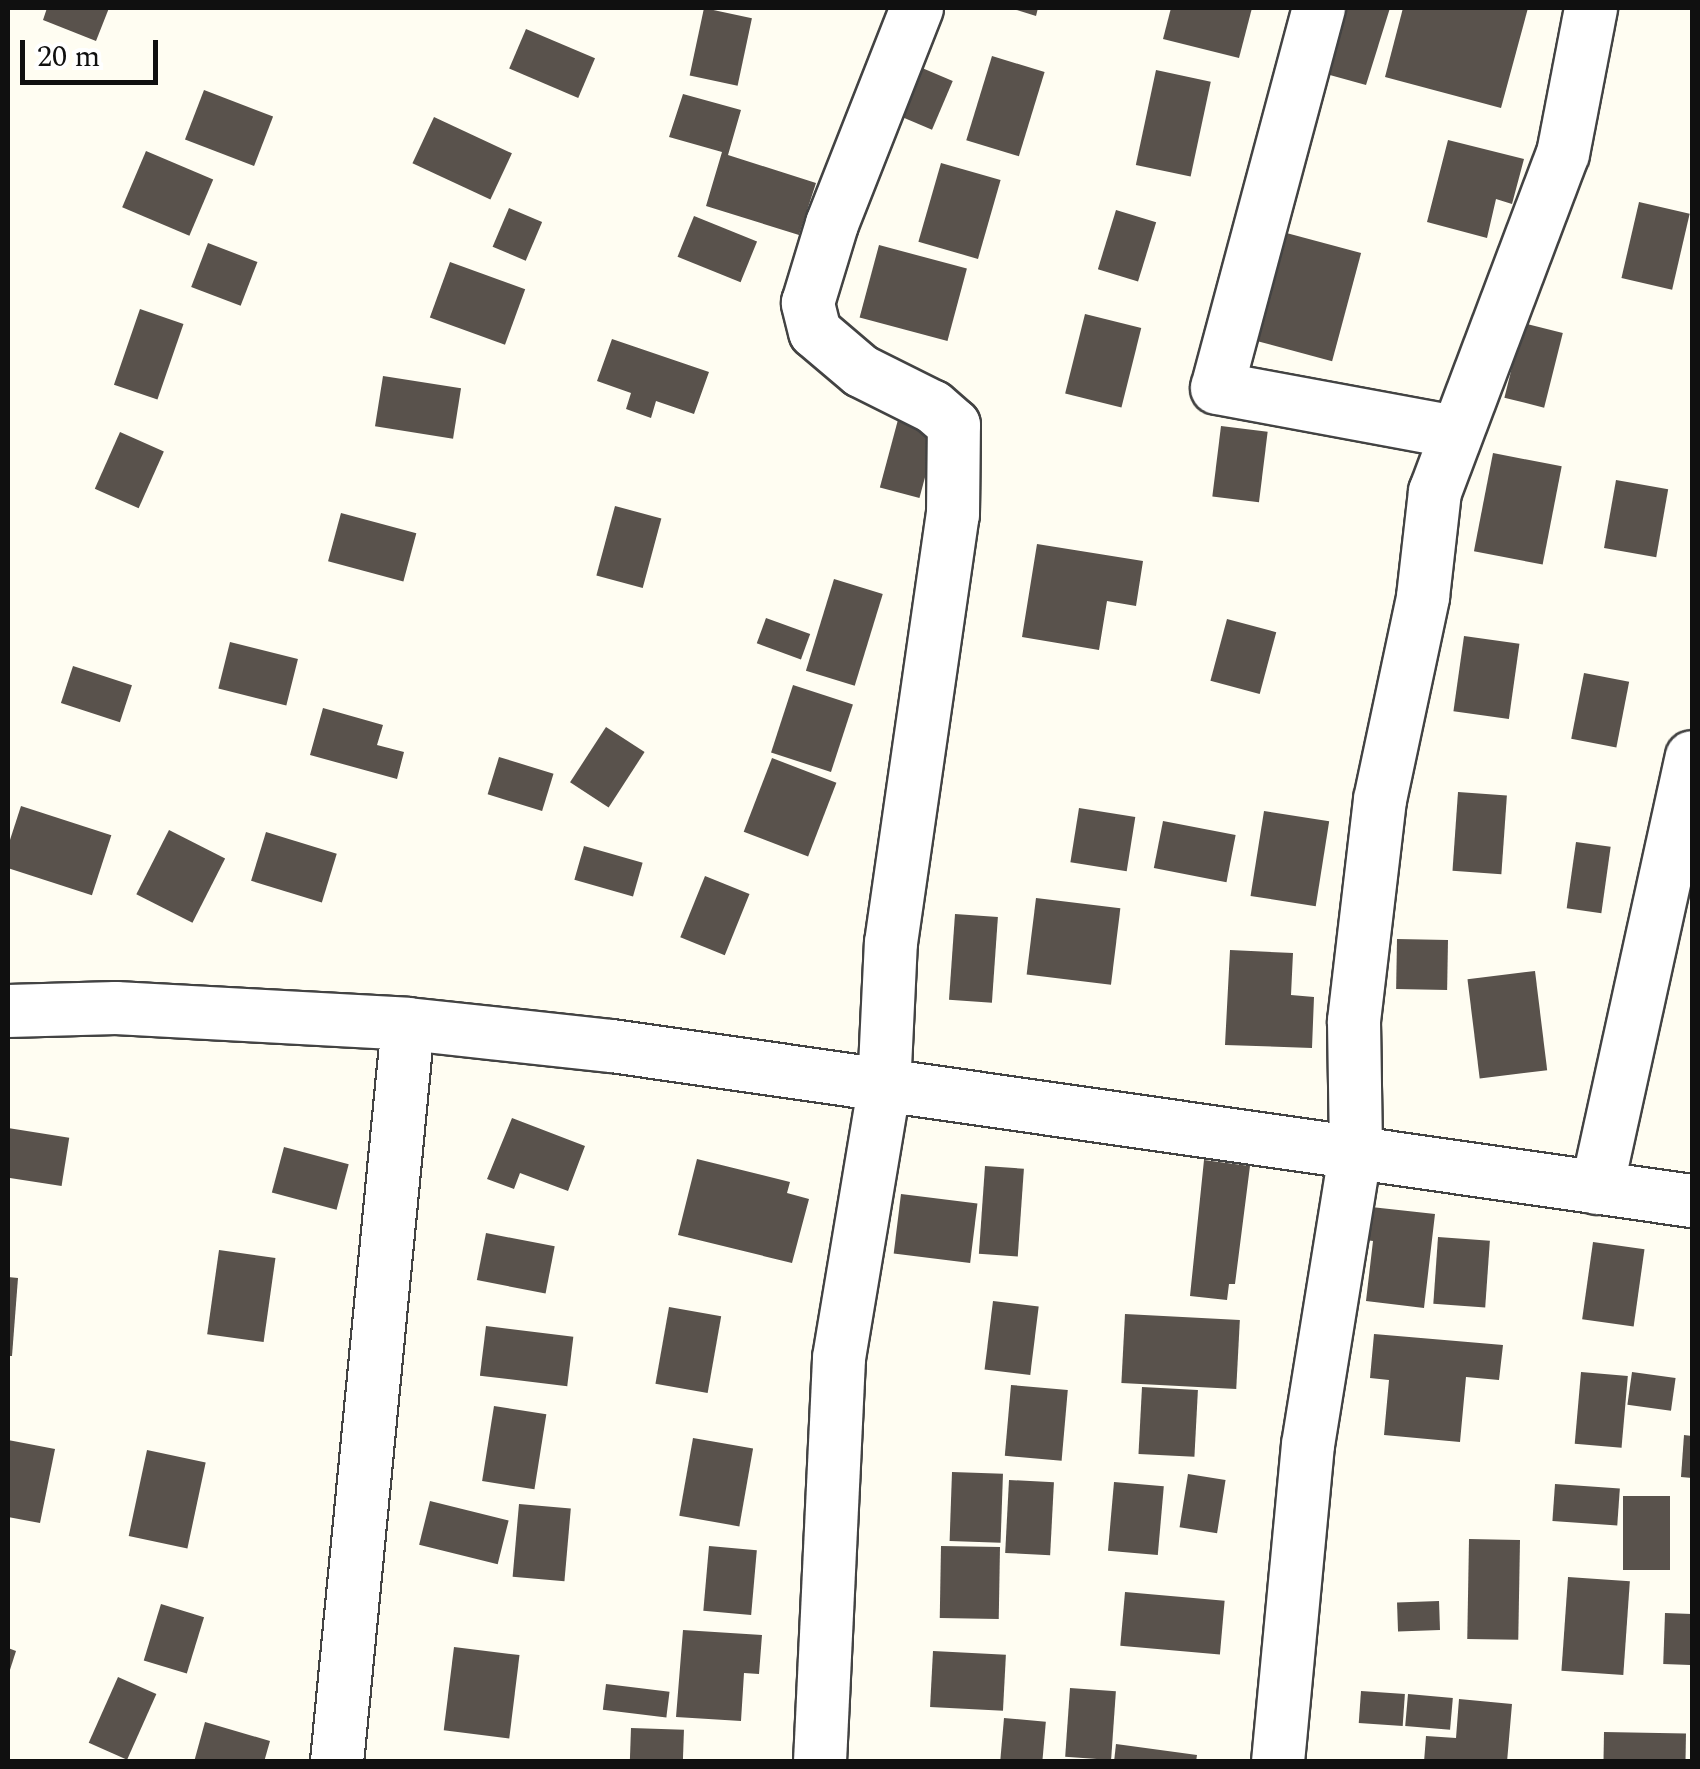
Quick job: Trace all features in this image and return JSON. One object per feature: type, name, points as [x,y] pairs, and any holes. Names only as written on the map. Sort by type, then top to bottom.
[{"type":"street","points":[[820,1762],[839,1358],[884,1089],[890,942],[953,514],[954,425],[932,407],[861,371],[816,332],[808,303],[832,224],[918,8]]},
{"type":"street","points":[[1320,8],[1217,388],[1454,432]]},
{"type":"street","points":[[1278,1762],[1308,1444],[1356,1149],[1354,1021],[1380,800],[1423,596],[1435,492],[1454,432],[1563,154],[1590,8]]},
{"type":"street","points":[[1596,1188],[1692,757]]},
{"type":"street","points":[[8,1011],[116,1008],[408,1024],[612,1046],[884,1089],[1356,1149],[1692,1202]]},
{"type":"street","points":[[337,1762],[408,1024]]},
{"type":"building","points":[[47,8],[109,8],[96,41],[43,20]]},
{"type":"building","points":[[704,8],[752,18],[738,86],[690,75]]},
{"type":"building","points":[[1010,8],[1038,8],[1036,16]]},
{"type":"building","points":[[1171,8],[1252,8],[1239,58],[1163,39]]},
{"type":"building","points":[[1338,8],[1390,8],[1366,85],[1319,72]]},
{"type":"building","points":[[1403,8],[1528,8],[1501,108],[1385,77]]},
{"type":"building","points":[[526,29],[595,58],[578,98],[509,69]]},
{"type":"building","points":[[992,56],[1045,72],[1019,156],[966,140]]},
{"type":"building","points":[[915,65],[953,81],[932,130],[894,114]]},
{"type":"building","points":[[1156,70],[1211,82],[1191,177],[1136,165]]},
{"type":"building","points":[[204,90],[273,117],[254,166],[185,139]]},
{"type":"building","points":[[683,94],[741,110],[728,155],[816,183],[799,235],[706,206],[722,152],[669,137]]},
{"type":"building","points":[[434,117],[512,153],[490,200],[412,163]]},
{"type":"building","points":[[1448,140],[1524,159],[1512,204],[1496,199],[1487,238],[1427,222]]},
{"type":"building","points":[[146,151],[213,180],[189,236],[122,207]]},
{"type":"building","points":[[941,163],[1001,180],[978,259],[918,242]]},
{"type":"building","points":[[1639,202],[1690,214],[1672,290],[1621,278]]},
{"type":"building","points":[[509,208],[542,222],[526,261],[493,247]]},
{"type":"building","points":[[1116,210],[1156,222],[1138,282],[1098,269]]},
{"type":"building","points":[[694,216],[757,241],[741,282],[678,257]]},
{"type":"building","points":[[1279,231],[1361,253],[1332,361],[1250,339]]},
{"type":"building","points":[[208,243],[257,262],[241,306],[191,287]]},
{"type":"building","points":[[879,245],[967,269],[947,341],[860,317]]},
{"type":"building","points":[[450,262],[525,289],[505,345],[430,317]]},
{"type":"building","points":[[140,309],[183,324],[157,400],[114,385]]},
{"type":"building","points":[[1085,314],[1141,328],[1121,408],[1065,394]]},
{"type":"building","points":[[1523,323],[1563,333],[1544,408],[1504,398]]},
{"type":"building","points":[[612,339],[709,372],[694,414],[656,401],[651,418],[626,409],[631,393],[597,381]]},
{"type":"building","points":[[383,376],[461,388],[453,439],[375,426]]},
{"type":"building","points":[[899,416],[939,427],[919,498],[880,487]]},
{"type":"building","points":[[1221,426],[1268,432],[1259,502],[1212,496]]},
{"type":"building","points":[[120,432],[164,452],[139,508],[95,489]]},
{"type":"building","points":[[1493,453],[1562,466],[1543,565],[1474,551]]},
{"type":"building","points":[[1616,480],[1668,489],[1656,557],[1604,548]]},
{"type":"building","points":[[615,506],[661,518],[643,588],[596,576]]},
{"type":"building","points":[[341,513],[416,533],[403,581],[328,561]]},
{"type":"building","points":[[1037,544],[1143,561],[1136,606],[1107,601],[1099,650],[1022,637]]},
{"type":"building","points":[[834,579],[883,594],[855,686],[806,671]]},
{"type":"building","points":[[766,618],[810,634],[801,659],[757,643]]},
{"type":"building","points":[[1227,619],[1276,632],[1260,694],[1210,681]]},
{"type":"building","points":[[1464,636],[1519,644],[1509,719],[1453,711]]},
{"type":"building","points":[[230,642],[298,659],[286,706],[218,689]]},
{"type":"building","points":[[73,666],[132,685],[120,722],[61,703]]},
{"type":"building","points":[[1584,673],[1629,682],[1616,748],[1571,739]]},
{"type":"building","points":[[793,685],[853,704],[831,772],[771,753]]},
{"type":"building","points":[[323,708],[383,725],[377,745],[404,752],[397,779],[310,755]]},
{"type":"building","points":[[606,727],[645,752],[609,807],[570,782]]},
{"type":"building","points":[[499,757],[554,774],[542,811],[488,794]]},
{"type":"building","points":[[772,758],[836,783],[808,856],[744,832]]},
{"type":"building","points":[[1458,792],[1507,795],[1501,874],[1452,871]]},
{"type":"building","points":[[21,806],[111,835],[92,895],[8,868],[8,846]]},
{"type":"building","points":[[1079,808],[1135,817],[1127,871],[1070,862]]},
{"type":"building","points":[[1264,811],[1329,821],[1316,906],[1251,896]]},
{"type":"building","points":[[1163,821],[1236,835],[1226,882],[1154,868]]},
{"type":"building","points":[[169,830],[225,859],[192,923],[136,894]]},
{"type":"building","points":[[266,832],[337,854],[322,902],[251,881]]},
{"type":"building","points":[[1576,842],[1611,847],[1601,913],[1567,908]]},
{"type":"building","points":[[584,846],[643,863],[633,896],[574,880]]},
{"type":"building","points":[[705,876],[750,894],[725,955],[680,937]]},
{"type":"building","points":[[1036,898],[1120,908],[1111,985],[1027,974]]},
{"type":"building","points":[[955,914],[998,917],[992,1003],[949,1000]]},
{"type":"building","points":[[1397,939],[1448,940],[1447,990],[1396,989]]},
{"type":"building","points":[[1230,950],[1293,953],[1291,995],[1314,997],[1312,1048],[1225,1045]]},
{"type":"building","points":[[1535,971],[1547,1070],[1480,1079],[1468,979]]},
{"type":"building","points":[[512,1118],[585,1146],[568,1191],[520,1173],[514,1189],[487,1179]]},
{"type":"building","points":[[8,1128],[69,1138],[62,1186],[8,1178]]},
{"type":"building","points":[[284,1147],[349,1164],[337,1210],[272,1192]]},
{"type":"building","points":[[697,1159],[790,1182],[787,1193],[809,1199],[792,1263],[678,1235]]},
{"type":"building","points":[[1204,1160],[1250,1166],[1235,1284],[1229,1284],[1227,1300],[1190,1296]]},
{"type":"building","points":[[985,1166],[1024,1169],[1018,1257],[979,1254]]},
{"type":"building","points":[[901,1194],[977,1203],[970,1263],[894,1254]]},
{"type":"building","points":[[1362,1206],[1435,1214],[1424,1308],[1366,1301],[1373,1241],[1358,1239]]},
{"type":"building","points":[[486,1233],[555,1246],[546,1293],[477,1280]]},
{"type":"building","points":[[1438,1237],[1490,1241],[1485,1307],[1433,1304]]},
{"type":"building","points":[[1593,1242],[1644,1249],[1634,1326],[1582,1319]]},
{"type":"building","points":[[219,1250],[275,1258],[264,1342],[207,1334]]},
{"type":"building","points":[[8,1277],[18,1278],[12,1356],[8,1356]]},
{"type":"building","points":[[993,1301],[1039,1307],[1030,1375],[985,1369]]},
{"type":"building","points":[[669,1307],[721,1316],[708,1393],[655,1384]]},
{"type":"building","points":[[1125,1314],[1240,1320],[1236,1389],[1121,1383]]},
{"type":"building","points":[[486,1326],[573,1337],[567,1386],[480,1376]]},
{"type":"building","points":[[1374,1334],[1503,1345],[1499,1380],[1466,1377],[1460,1442],[1384,1435],[1389,1380],[1370,1378]]},
{"type":"building","points":[[1581,1372],[1628,1376],[1622,1448],[1575,1444]]},
{"type":"building","points":[[1632,1372],[1676,1378],[1671,1411],[1627,1405]]},
{"type":"building","points":[[1011,1385],[1068,1390],[1062,1461],[1005,1456]]},
{"type":"building","points":[[1142,1387],[1198,1390],[1194,1457],[1138,1454]]},
{"type":"building","points":[[494,1406],[546,1414],[534,1489],[482,1481]]},
{"type":"building","points":[[1684,1435],[1692,1436],[1692,1478],[1681,1477]]},
{"type":"building","points":[[693,1438],[753,1449],[739,1526],[679,1516]]},
{"type":"building","points":[[8,1440],[55,1449],[40,1523],[8,1517]]},
{"type":"building","points":[[147,1450],[206,1462],[187,1549],[129,1536]]},
{"type":"building","points":[[952,1472],[1003,1474],[1001,1543],[950,1541]]},
{"type":"building","points":[[1188,1474],[1226,1480],[1217,1533],[1180,1527]]},
{"type":"building","points":[[1009,1480],[1054,1482],[1050,1555],[1005,1553]]},
{"type":"building","points":[[1114,1482],[1164,1486],[1158,1555],[1108,1551]]},
{"type":"building","points":[[1555,1484],[1620,1489],[1617,1525],[1552,1521]]},
{"type":"building","points":[[1623,1496],[1670,1496],[1670,1570],[1623,1570]]},
{"type":"building","points":[[430,1501],[509,1521],[498,1564],[419,1545]]},
{"type":"building","points":[[519,1504],[571,1509],[564,1581],[513,1577]]},
{"type":"building","points":[[1469,1539],[1520,1540],[1518,1640],[1467,1639]]},
{"type":"building","points":[[709,1546],[757,1550],[751,1615],[703,1611]]},
{"type":"building","points":[[941,1546],[1000,1547],[999,1619],[940,1618]]},
{"type":"building","points":[[1568,1577],[1630,1581],[1623,1675],[1561,1671]]},
{"type":"building","points":[[1125,1592],[1225,1601],[1220,1655],[1120,1646]]},
{"type":"building","points":[[1439,1601],[1440,1630],[1398,1631],[1397,1602]]},
{"type":"building","points":[[161,1604],[204,1617],[187,1674],[144,1660]]},
{"type":"building","points":[[1665,1613],[1692,1614],[1690,1665],[1663,1664]]},
{"type":"building","points":[[683,1630],[762,1635],[759,1674],[744,1673],[741,1721],[676,1717]]},
{"type":"building","points":[[454,1647],[520,1655],[509,1738],[444,1730]]},
{"type":"building","points":[[8,1648],[16,1651],[8,1676]]},
{"type":"building","points":[[933,1651],[1006,1655],[1003,1711],[930,1707]]},
{"type":"building","points":[[118,1677],[156,1694],[127,1760],[89,1743]]},
{"type":"building","points":[[606,1684],[670,1692],[666,1718],[603,1710]]},
{"type":"building","points":[[1070,1688],[1116,1691],[1111,1760],[1065,1757]]},
{"type":"building","points":[[1361,1691],[1405,1694],[1403,1726],[1359,1723]]},
{"type":"building","points":[[1408,1694],[1453,1698],[1450,1730],[1405,1726]]},
{"type":"building","points":[[1459,1699],[1512,1704],[1507,1762],[1424,1762],[1426,1736],[1456,1738]]},
{"type":"building","points":[[1004,1718],[1046,1722],[1042,1762],[1000,1762]]},
{"type":"building","points":[[205,1722],[270,1741],[264,1762],[194,1762]]},
{"type":"building","points":[[631,1728],[684,1730],[683,1762],[630,1762]]},
{"type":"building","points":[[1604,1732],[1686,1733],[1685,1762],[1603,1762]]},
{"type":"building","points":[[1116,1744],[1197,1755],[1196,1762],[1114,1762]]}]
